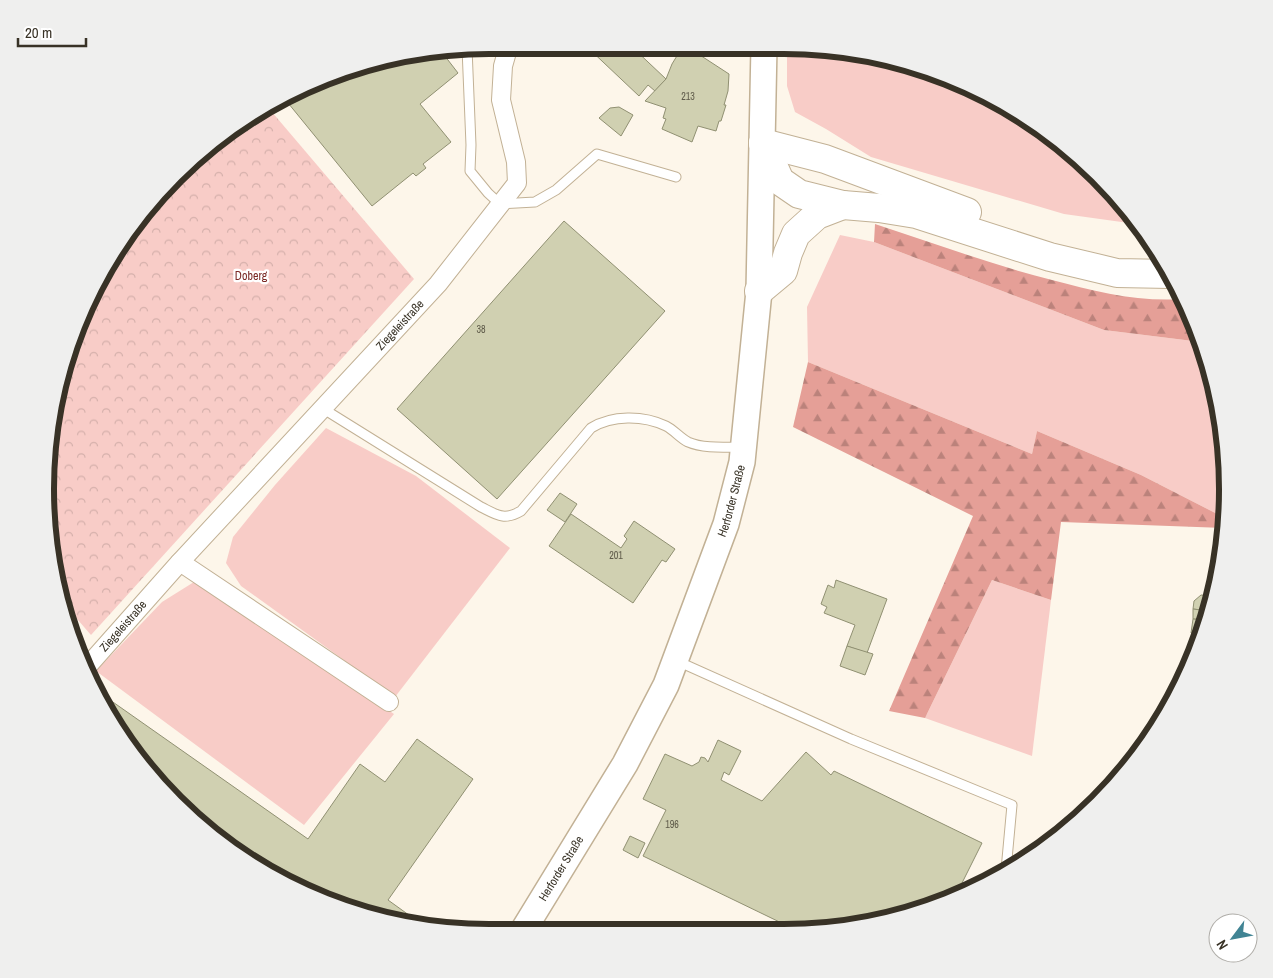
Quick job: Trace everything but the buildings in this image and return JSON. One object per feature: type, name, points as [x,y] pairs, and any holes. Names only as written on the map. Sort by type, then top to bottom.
[{"type":"highway","points":[[763,143],[780,181],[799,194],[843,205],[916,214],[1050,256],[1117,273],[1162,274]]},
{"type":"highway","points":[[763,143],[825,159],[908,191],[1051,241],[1120,257],[1154,260]]},
{"type":"highway","points":[[759,291],[783,271],[796,234],[817,215],[843,205]]},
{"type":"main road","name":"Herforder Straße","points":[[529,924],[625,764],[666,685],[726,524],[742,462],[759,291],[764,54]]},
{"type":"street","name":"Ziegeleistraße","points":[[90,663],[180,562],[438,284],[516,183],[516,162],[502,100],[503,66],[506,54]]},
{"type":"street","points":[[180,562],[390,702]]},
{"type":"lane","points":[[467,55],[471,145],[470,171],[500,204],[535,202],[556,190],[597,154],[676,178]]},
{"type":"lane","points":[[322,408],[481,508],[498,516],[510,517],[521,511],[591,428],[600,422],[616,418],[635,418],[668,427],[688,442],[702,446],[743,447]]},
{"type":"lane","points":[[675,660],[851,739],[1012,805],[1007,863]]},
{"type":"green space","points":[[787,54],[841,57],[869,62],[924,77],[951,87],[1002,112],[1049,144],[1092,181],[1128,223],[1064,214],[871,157],[795,112],[787,86]]},
{"type":"green space","name":"Doberg","points":[[272,112],[414,279],[91,635],[72,614],[62,574],[57,546],[55,517],[54,489],[57,432],[62,404],[77,349],[87,322],[112,271],[127,247],[162,202],[202,162],[247,127]]},
{"type":"green space","points":[[875,224],[1007,268],[1085,288],[1117,295],[1176,299],[1193,341],[1104,330],[874,242]]},
{"type":"green space","points":[[840,235],[874,242],[1104,330],[1193,341],[1204,376],[1216,432],[1219,489],[1218,514],[1141,475],[1037,431],[1032,454],[808,362],[807,307]]},
{"type":"green space","points":[[808,362],[1032,454],[1037,431],[1141,475],[1218,514],[1217,528],[1061,522],[1051,600],[992,580],[925,718],[889,711],[973,516],[793,427]]},
{"type":"green space","points":[[326,428],[416,476],[510,548],[395,697],[241,586],[226,563],[233,537],[275,485]]},
{"type":"green space","points":[[992,580],[1051,600],[1032,756],[925,718]]},
{"type":"green space","points":[[194,582],[394,714],[304,825],[96,671],[162,602]]}]
